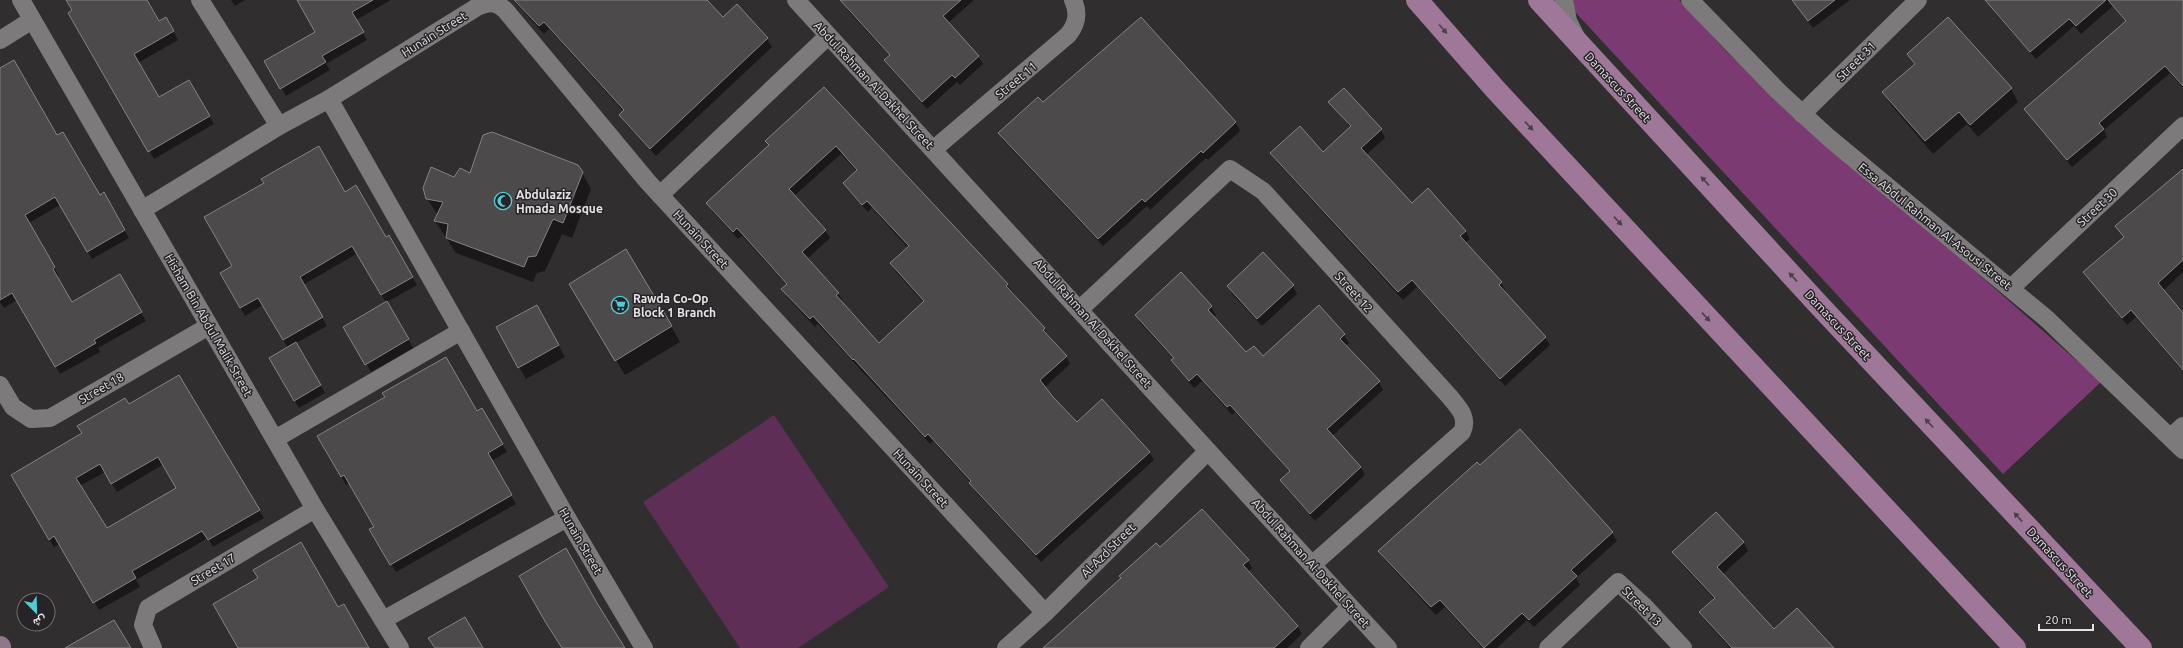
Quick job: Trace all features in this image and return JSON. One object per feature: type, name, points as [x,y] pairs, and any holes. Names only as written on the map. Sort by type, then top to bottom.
[{"type":"main road","points":[[1416,0],[1511,106],[2015,648]]},
{"type":"main road","name":"Damascus Street","points":[[1538,0],[1818,304],[2141,648]]},
{"type":"street","name":"Hisham Bin Abdul Malik Street","points":[[21,0],[315,509],[400,648]]},
{"type":"street","points":[[200,0],[279,126]]},
{"type":"street","name":"Abdul Rahman Al-Dakhel Street","points":[[796,0],[934,149],[1388,648]]},
{"type":"street","name":"Street 11","points":[[934,149],[1068,36],[1076,26],[1077,13],[1073,0]]},
{"type":"street","points":[[1564,0],[1568,21],[1585,51]]},
{"type":"street","name":"Essa Abdul Rahman Al-Asousi Street","points":[[1690,0],[1802,114],[1833,142],[2011,288],[2179,438]]},
{"type":"street","name":"Hunain Street","points":[[142,210],[279,126],[329,99],[477,7],[495,2],[506,11],[660,195],[1045,613]]},
{"type":"street","name":"Street 31","points":[[1802,114],[1912,2]]},
{"type":"street","points":[[0,40],[32,20]]},
{"type":"street","points":[[660,195],[828,36]]},
{"type":"street","name":"Hunain Street","points":[[329,99],[567,518],[644,648]]},
{"type":"street","name":"Street 30","points":[[2011,288],[2183,126]]},
{"type":"street","name":"Street 12","points":[[1080,309],[1230,169],[1263,191],[1460,409],[1464,417],[1462,432],[1313,564]]},
{"type":"street","name":"Street 18","points":[[0,385],[13,407],[30,419],[50,418],[209,326]]},
{"type":"street","points":[[275,439],[461,331]]},
{"type":"street","name":"Al-Azd Street","points":[[1006,648],[1045,613],[1208,450]]},
{"type":"street","name":"Street 17","points":[[153,648],[143,625],[148,608],[315,509]]},
{"type":"street","points":[[383,620],[567,518]]},
{"type":"street","name":"Street 13","points":[[1548,648],[1618,582],[1643,605],[1683,648]]},
{"type":"street","points":[[1308,648],[1350,607]]},
{"type":"shaded area","points":[[1564,0],[1679,0],[1729,54],[2101,382],[2003,474]]},
{"type":"shaded area","points":[[774,415],[889,587],[798,648],[740,648],[643,502]]},
{"type":"building","points":[[66,0],[147,0],[159,21],[166,17],[174,31],[134,54],[159,97],[189,80],[210,116],[148,152],[68,13],[72,10]]},
{"type":"building","points":[[297,0],[373,0],[352,12],[364,32],[322,56],[326,62],[280,89],[264,61],[315,32]]},
{"type":"building","points":[[514,0],[707,0],[723,17],[737,4],[768,38],[650,149],[619,115],[624,110],[544,22],[539,26]]},
{"type":"building","points":[[840,0],[961,0],[943,16],[979,56],[955,78],[952,75],[922,102],[884,60],[890,55]]},
{"type":"building","points":[[1792,0],[1835,0],[1808,21]]},
{"type":"building","points":[[1985,0],[2106,0],[2076,26],[2069,19],[2030,52]]},
{"type":"building","points":[[2108,0],[2183,0],[2183,86],[2165,66],[2099,123],[2104,129],[2067,160],[2024,109],[2126,21]]},
{"type":"building","points":[[1141,17],[1236,122],[1203,153],[1201,151],[1145,202],[1142,199],[1098,239],[998,133],[1038,97],[1043,102]]},
{"type":"building","points":[[1948,17],[2012,88],[1970,125],[1959,112],[1925,141],[1882,92],[1915,64],[1907,54]]},
{"type":"building","points":[[14,60],[57,135],[63,132],[100,195],[104,192],[125,230],[87,252],[55,197],[25,215],[55,267],[53,269],[72,302],[120,274],[142,312],[94,340],[96,343],[55,367],[12,293],[0,300],[0,68]]},
{"type":"building","points":[[824,87],[1008,284],[1006,286],[1045,328],[1043,330],[1067,356],[1040,380],[1053,397],[1077,422],[1102,399],[1150,452],[1036,555],[969,483],[971,481],[928,434],[925,437],[813,316],[810,319],[781,289],[787,284],[737,228],[733,232],[706,203],[769,145],[765,141]],"holes":[[[836,146],[857,170],[843,183],[862,205],[867,201],[909,246],[890,263],[924,301],[879,343],[836,295],[839,293],[802,252],[826,230],[789,189]]]},
{"type":"building","points":[[1344,88],[1382,129],[1361,148],[1412,203],[1428,188],[1466,231],[1460,236],[1502,282],[1499,285],[1546,337],[1500,379],[1412,280],[1398,292],[1270,153],[1300,126],[1323,152],[1351,126],[1328,102]]},
{"type":"building","name":"Abdulaziz Hmada Mosque","points":[[492,132],[578,165],[583,172],[563,223],[553,219],[536,256],[528,257],[524,267],[446,238],[448,224],[434,221],[443,202],[426,199],[423,188],[431,167],[454,177],[460,168],[470,173],[483,135]]},
{"type":"building","points":[[319,146],[345,192],[356,185],[386,237],[389,235],[413,277],[381,295],[352,246],[300,277],[323,317],[283,340],[258,298],[240,308],[220,273],[232,266],[204,217],[264,183],[261,179]]},
{"type":"building","points":[[2183,169],[2183,260],[2158,283],[2183,313],[2183,370],[2131,310],[2122,318],[2083,272],[2124,237],[2115,226]]},
{"type":"building","name":"Rawda Co-Op Block 1 Branch","points":[[626,249],[672,326],[615,361],[569,284]]},
{"type":"building","points":[[1263,252],[1294,285],[1257,319],[1227,286]]},
{"type":"building","points":[[1181,272],[1212,306],[1208,310],[1246,352],[1254,346],[1263,356],[1319,305],[1345,334],[1340,339],[1380,381],[1327,429],[1361,467],[1310,514],[1280,480],[1290,471],[1230,405],[1227,407],[1197,374],[1189,381],[1171,360],[1174,358],[1135,315]]},
{"type":"building","points":[[387,301],[409,339],[365,365],[343,327]]},
{"type":"building","points":[[537,305],[559,345],[518,368],[496,327]]},
{"type":"building","points":[[296,342],[321,385],[294,401],[269,358]]},
{"type":"building","points":[[446,357],[477,411],[482,408],[503,444],[488,453],[512,495],[390,565],[369,529],[374,527],[344,475],[341,477],[317,436],[385,397],[382,393]]},
{"type":"building","points":[[179,375],[260,510],[208,540],[202,531],[132,571],[136,578],[93,603],[54,536],[49,540],[11,475],[82,433],[77,426],[125,398],[129,404]],"holes":[[[158,457],[176,488],[107,528],[76,478],[100,464],[111,484]]]},
{"type":"building","points":[[1520,429],[1613,532],[1571,570],[1577,576],[1529,620],[1522,613],[1484,648],[1440,600],[1431,607],[1378,551],[1477,462],[1480,465]]},
{"type":"building","points":[[1202,509],[1249,560],[1243,565],[1298,626],[1274,648],[1043,648],[1121,578],[1119,576],[1156,543],[1160,547]]},
{"type":"building","points":[[1716,512],[1744,542],[1717,567],[1774,629],[1797,608],[1834,648],[1732,648],[1699,612],[1715,598],[1672,552]]},
{"type":"building","points":[[301,542],[338,607],[344,604],[369,648],[238,648],[213,604],[258,578],[253,570]]},
{"type":"building","points":[[566,548],[597,603],[625,648],[562,648],[546,623],[519,576]]},
{"type":"building","points":[[465,617],[483,648],[435,648],[428,638]]},
{"type":"building","points":[[114,620],[131,648],[65,648]]},
{"type":"place","name":"Abdulaziz Hmada Mosque","points":[[503,201]]},
{"type":"place","name":"Rawda Co-Op Block 1 Branch","points":[[620,305]]}]
